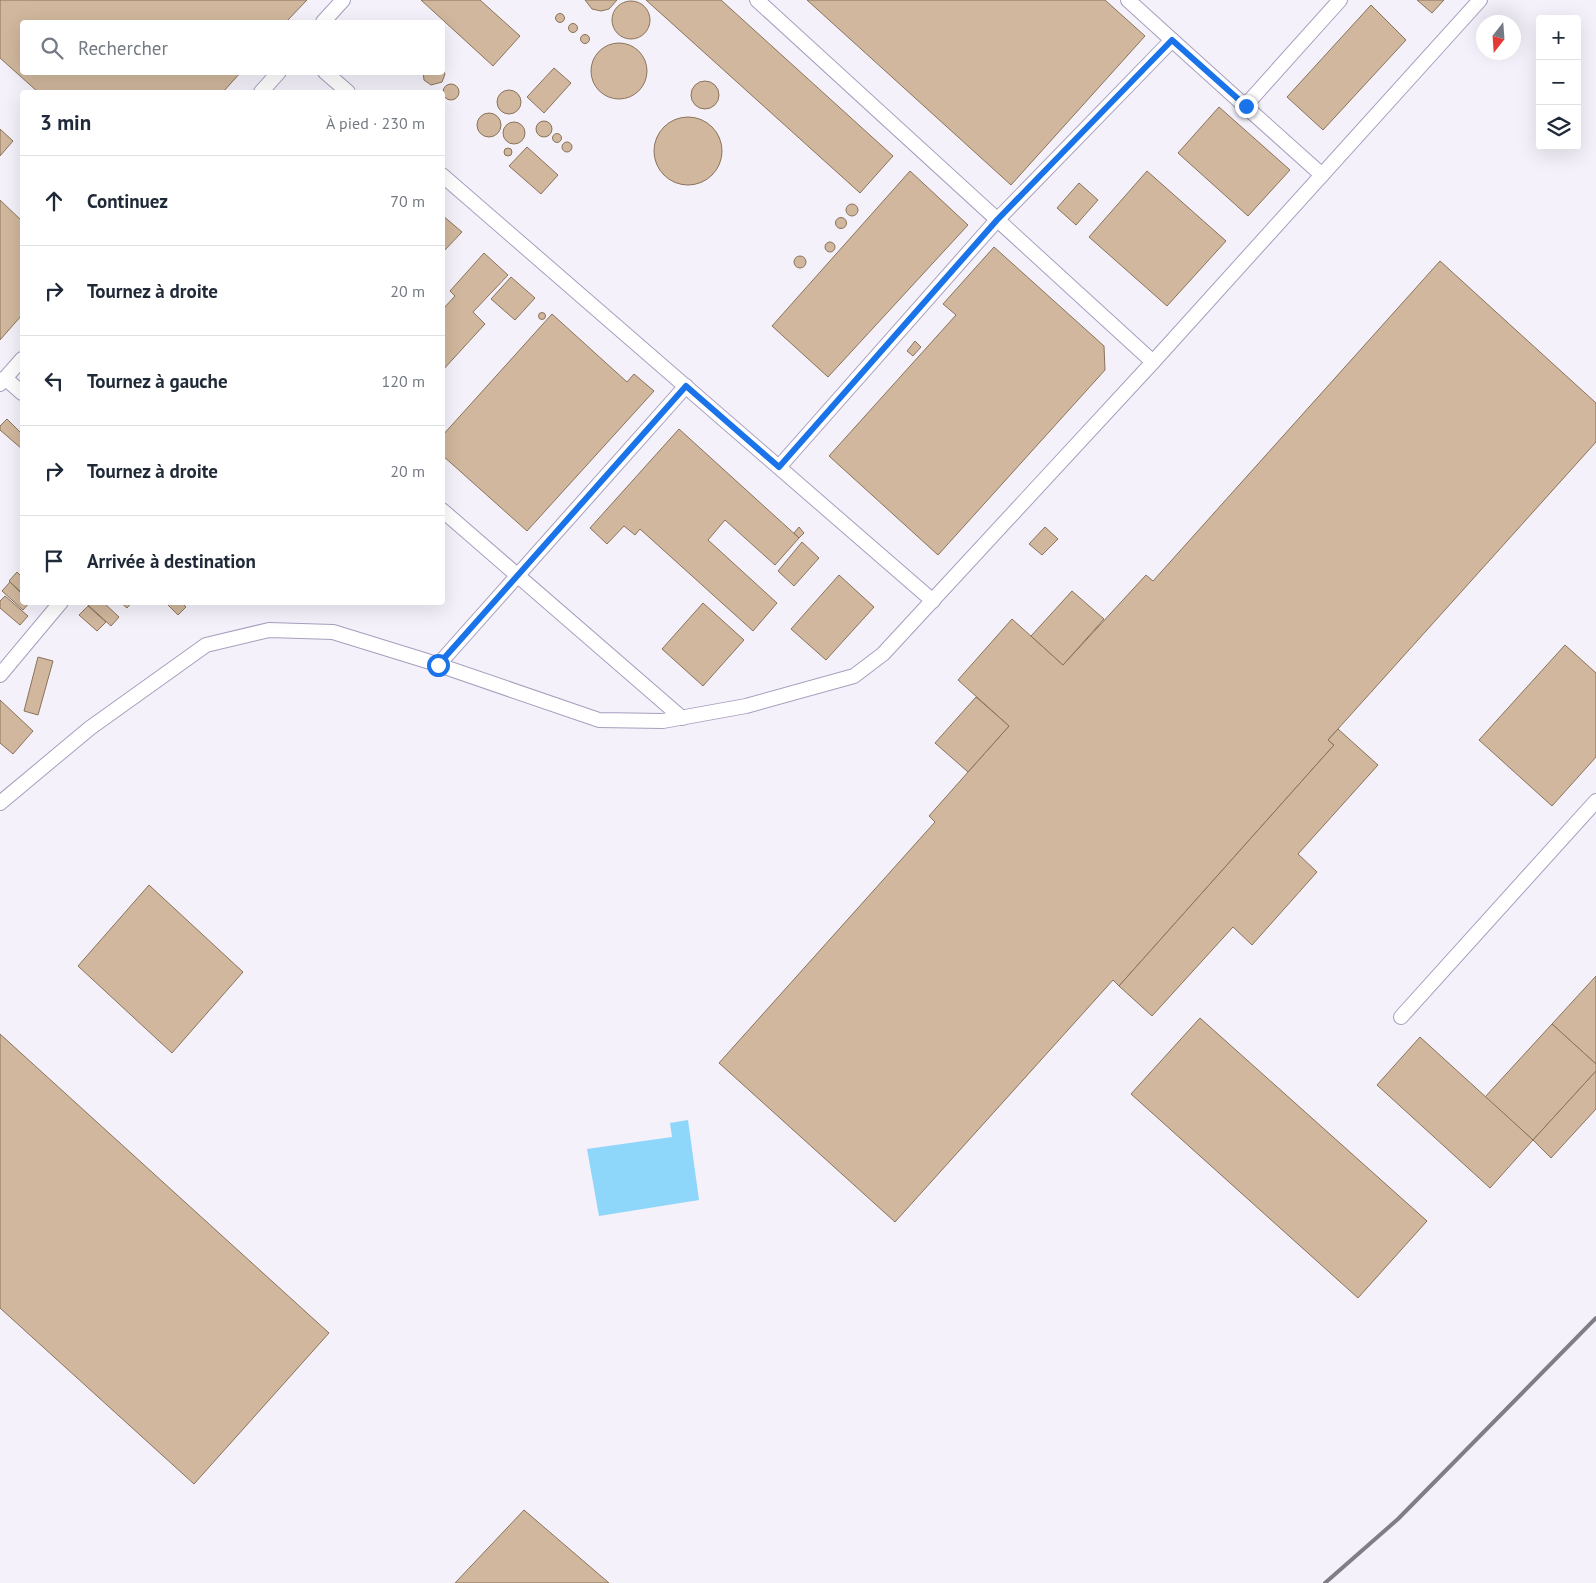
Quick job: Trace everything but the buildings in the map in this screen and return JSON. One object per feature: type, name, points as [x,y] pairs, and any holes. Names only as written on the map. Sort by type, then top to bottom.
[{"type":"lane","points":[[325,20],[343,0]]},
{"type":"lane","points":[[757,0],[1153,362]]},
{"type":"lane","points":[[1128,0],[1322,175]]},
{"type":"lane","points":[[1246,106],[1340,0]]},
{"type":"lane","points":[[0,803],[90,728],[206,645],[269,630],[333,632],[438,665],[599,720],[663,721],[682,718],[746,706],[854,676],[884,654],[1153,362],[1480,0]]},
{"type":"lane","points":[[779,467],[997,220],[1172,40]]},
{"type":"lane","points":[[263,90],[276,75]]},
{"type":"lane","points":[[328,75],[346,90]]},
{"type":"lane","points":[[445,178],[933,601]]},
{"type":"lane","points":[[20,361],[3,381],[20,391]]},
{"type":"lane","points":[[438,665],[686,386]]},
{"type":"lane","points":[[445,513],[682,718]]},
{"type":"lane","points":[[0,675],[58,605]]},
{"type":"lane","points":[[1401,1017],[1596,801]]},
{"type":"shaded area","points":[[0,0],[1596,0],[1596,1583],[0,1583]]},
{"type":"water","points":[[688,1120],[699,1200],[599,1216],[587,1149],[672,1137],[670,1123]]},
{"type":"railway","points":[[1325,1583],[1398,1519],[1596,1318]]},
{"type":"route","points":[[438,665],[686,386],[779,467],[997,220],[1172,40],[1246,106]]}]
